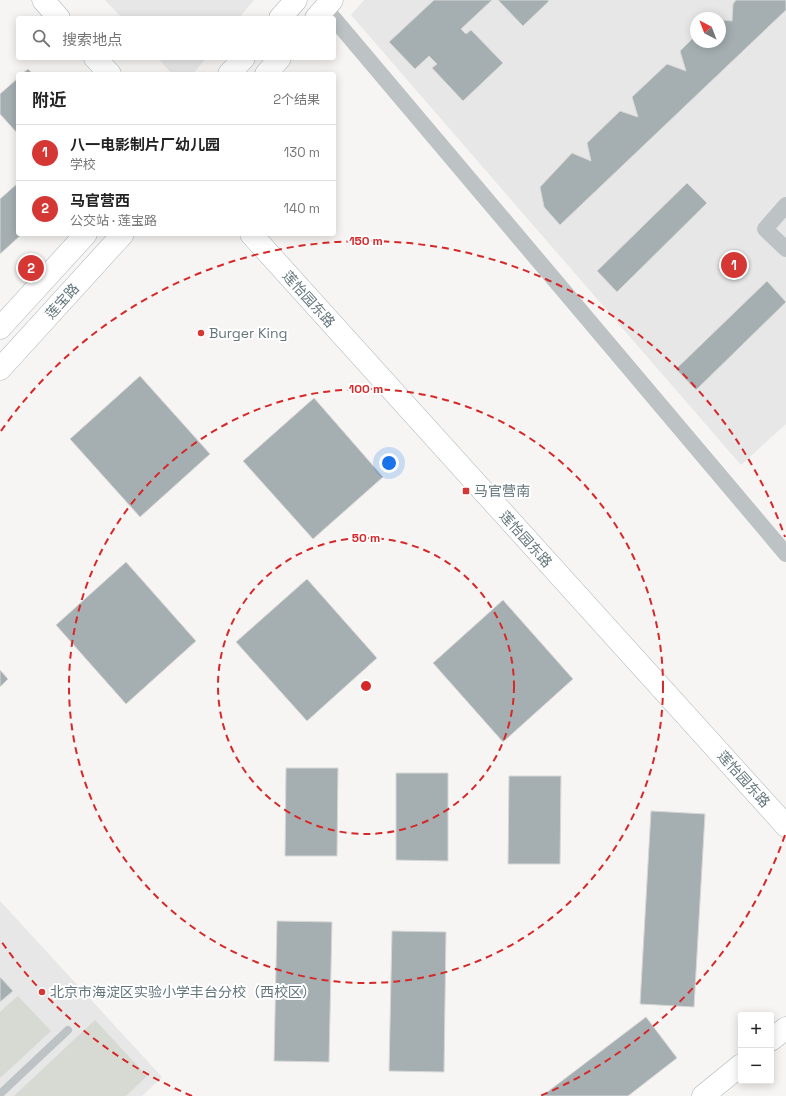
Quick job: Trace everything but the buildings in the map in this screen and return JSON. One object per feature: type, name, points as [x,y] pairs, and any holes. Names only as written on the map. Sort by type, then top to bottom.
[{"type":"street","points":[[43,0],[57,16]]},
{"type":"street","points":[[282,16],[296,0]]},
{"type":"street","points":[[336,22],[786,554]]},
{"type":"street","points":[[97,60],[108,72]]},
{"type":"street","points":[[231,72],[242,60]]},
{"type":"street","points":[[268,72],[278,60]]},
{"type":"street","points":[[786,205],[765,229],[786,249]]},
{"type":"street","name":"莲宝路","points":[[0,328],[84,236]]},
{"type":"street","name":"莲宝路","points":[[0,368],[121,236]]},
{"type":"street","name":"莲怡园东路","points":[[253,236],[786,826]]},
{"type":"street","points":[[774,1038],[786,1028]]},
{"type":"street","points":[[703,1096],[738,1067]]},
{"type":"lane","points":[[0,1094],[68,1030]]},
{"type":"shaded area","points":[[105,0],[254,0],[241,16],[120,16]]},
{"type":"shaded area","points":[[364,0],[786,0],[786,424],[741,465],[351,15]]},
{"type":"shaded area","points":[[160,60],[204,60],[195,72],[170,72]]},
{"type":"shaded area","name":"北京市海淀区实验小学丰台分校（西校区）","points":[[0,901],[162,1077],[142,1096],[0,1096]]},
{"type":"shaded area","points":[[18,996],[51,1031],[0,1078],[0,1012]]},
{"type":"shaded area","points":[[95,1020],[147,1076],[126,1096],[14,1096]]},
{"type":"place","name":"八一电影制片厂幼儿园","points":[[734,265]]},
{"type":"place","name":"马官营西","points":[[31,268]]},
{"type":"place","name":"Burger King","points":[[201,333]]},
{"type":"place","name":"马官营南","points":[[466,491]]},
{"type":"place","name":"北京市海淀区实验小学丰台分校（西校区）","points":[[42,992]]}]
